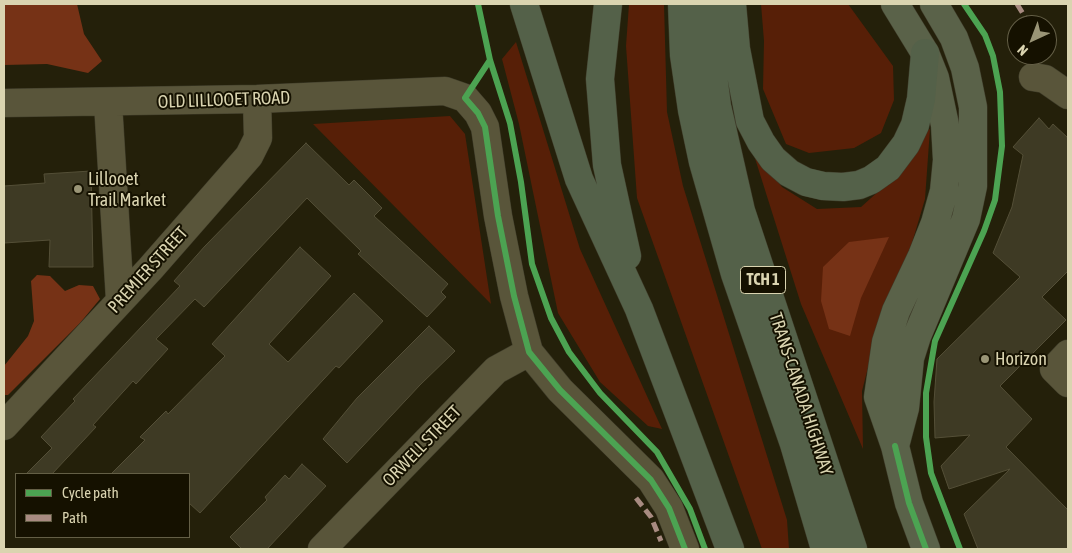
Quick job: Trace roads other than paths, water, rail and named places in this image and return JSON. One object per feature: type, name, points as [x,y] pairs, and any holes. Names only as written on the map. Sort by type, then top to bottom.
[{"type":"highway","points":[[524,4],[579,179],[639,309],[730,549]]},
{"type":"highway","points":[[608,4],[600,78],[607,164],[639,309]]},
{"type":"highway","name":"TRANS-CANADA HIGHWAY","points":[[682,4],[684,55],[702,162],[734,274],[794,444],[824,549]]},
{"type":"highway","name":"TRANS-CANADA HIGHWAY","points":[[707,4],[710,52],[717,106],[727,157],[756,257],[853,549]]},
{"type":"highway","points":[[732,4],[736,49],[750,121],[773,159],[789,173],[806,182],[833,187],[859,185],[871,180],[888,168],[906,144],[915,126],[921,99],[925,53]]},
{"type":"highway","points":[[832,485],[858,549]]},
{"type":"main road","points":[[895,4],[925,53],[941,100],[946,125],[947,160],[944,191],[935,222],[886,342],[878,397],[895,446],[909,503],[926,549]]},
{"type":"main road","points":[[895,446],[905,408],[910,358],[916,336],[966,219],[973,186],[973,107],[965,68],[954,38],[934,4]]},
{"type":"street","points":[[1033,77],[1045,79],[1068,95]]},
{"type":"street","name":"OLD LILLOOET ROAD","points":[[4,103],[108,103],[257,99],[445,91],[464,98],[472,105],[485,127],[498,216],[514,296],[529,352]]},
{"type":"street","name":"PREMIER STREET","points":[[4,426],[150,269],[255,148],[260,128],[257,99]]},
{"type":"street","points":[[108,103],[120,300]]},
{"type":"street","points":[[529,352],[560,390],[651,480],[669,508],[685,549]]},
{"type":"street","name":"ORWELL STREET","points":[[322,549],[496,370],[529,352]]},
{"type":"street","points":[[1068,354],[1054,369],[1068,383]]},
{"type":"place","name":"Lillooet Trail Market","points":[[78,189]]},
{"type":"place","name":"Horizon","points":[[985,359]]}]
